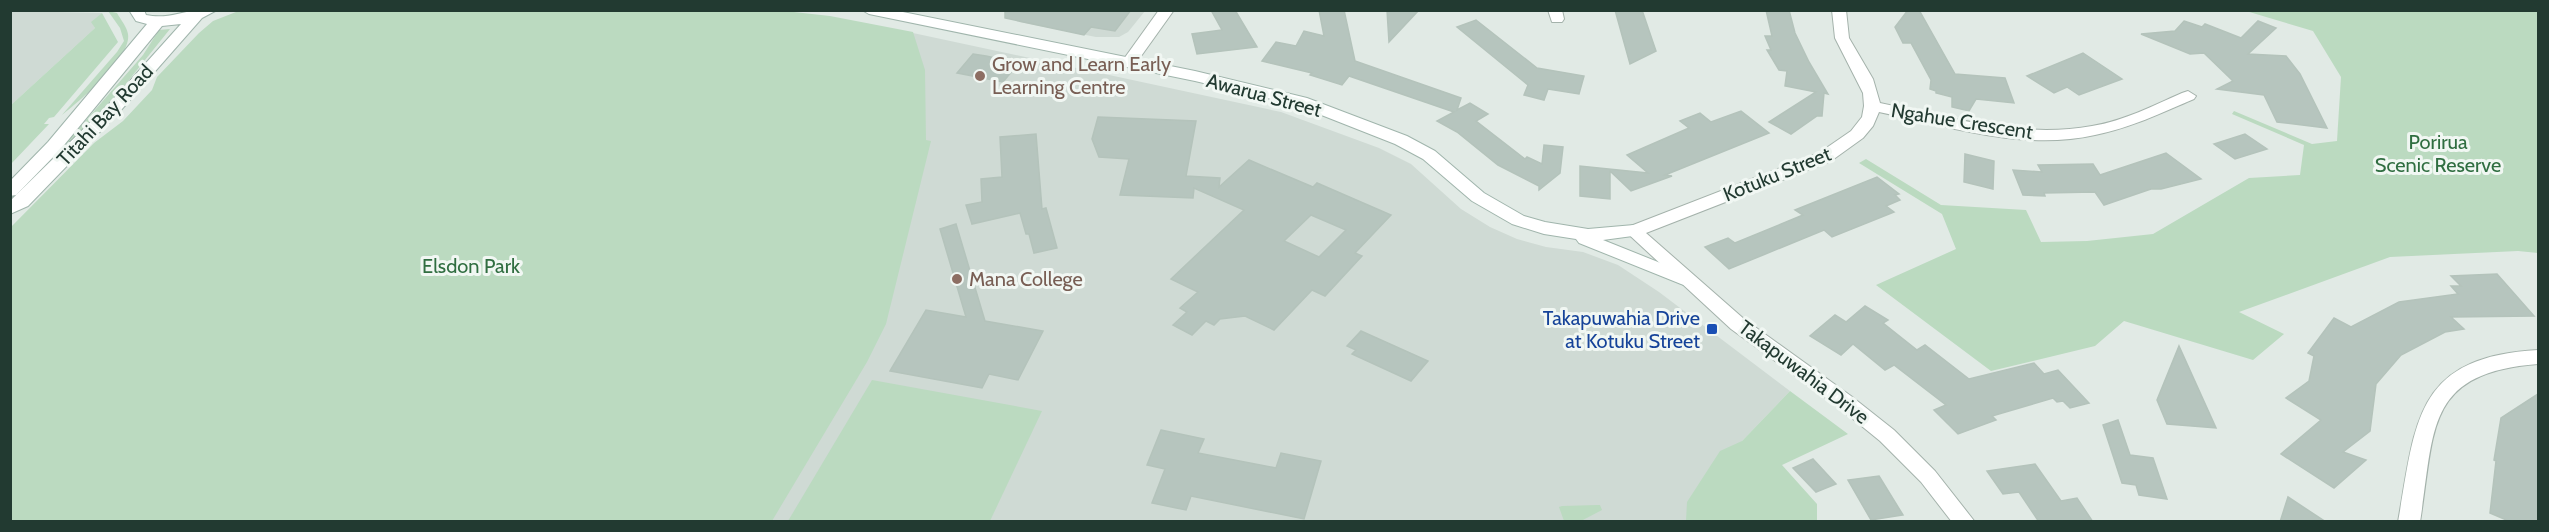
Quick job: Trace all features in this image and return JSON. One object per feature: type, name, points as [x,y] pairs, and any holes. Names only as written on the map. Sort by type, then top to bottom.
[{"type":"street","points":[[136,10],[141,18],[157,22],[203,13]]},
{"type":"street","name":"Awarua Street","points":[[869,10],[895,13],[1285,97],[1401,140],[1428,155],[1478,197],[1518,220],[1572,234],[1603,236],[1634,231]]},
{"type":"street","points":[[1129,63],[1167,10]]},
{"type":"street","points":[[1839,10],[1842,37],[1867,82],[1873,106]]},
{"type":"street","name":"Titahi Bay Road","points":[[10,209],[22,202],[117,106],[203,13]]},
{"type":"street","name":"Titahi Bay Road","points":[[10,191],[54,146],[157,22]]},
{"type":"street","name":"Ngahue Crescent","points":[[1873,106],[2009,132],[2066,134],[2093,131],[2128,121],[2188,96]]},
{"type":"street","name":"Kotuku Street","points":[[1634,231],[1825,157],[1850,142],[1864,128],[1871,116],[1873,106]]},
{"type":"street","name":"Takapuwahia Drive","points":[[1634,231],[1753,337],[1857,410],[1890,438],[1927,475],[1965,522]]},
{"type":"street","points":[[1572,234],[1687,280]]},
{"type":"street","points":[[2409,522],[2427,426],[2439,397],[2462,376],[2485,365],[2513,358],[2538,357]]},
{"type":"shaded area","name":"Mana College","points":[[424,10],[757,10],[913,33],[1281,112],[1379,148],[1411,164],[1461,209],[1490,227],[1517,239],[1546,247],[1583,252],[1618,265],[1659,292],[1790,391],[1742,441],[1715,522],[439,522]]},
{"type":"shaded area","points":[[11,11],[102,13],[92,22],[95,28],[11,105]]},
{"type":"shaded area","points":[[1030,11],[1145,11],[1128,32],[1119,37],[1096,37],[1020,22]]},
{"type":"green space","name":"Elsdon Park","points":[[241,10],[776,10],[830,16],[913,32],[925,70],[926,140],[931,141],[886,324],[867,362],[772,521],[11,521],[11,227],[94,143],[123,121],[152,90],[157,77],[199,33],[213,21]]},
{"type":"green space","points":[[108,11],[117,13],[124,24],[128,34],[127,44],[122,55],[102,79],[61,116],[124,41],[120,28]]},
{"type":"green space","name":"Porirua Scenic Reserve","points":[[2246,11],[2538,11],[2538,253],[2518,251],[2390,257],[2239,312],[2284,334],[2253,360],[2124,321],[2095,346],[1991,371],[1876,285],[1956,249],[1942,214],[1859,163],[1866,159],[1941,205],[2026,210],[2041,242],[2087,241],[2153,234],[2249,178],[2300,175],[2304,145],[2232,114],[2234,111],[2312,144],[2337,141],[2341,77],[2313,31]]},
{"type":"green space","points":[[102,13],[118,42],[54,117],[49,118],[44,124],[49,124],[11,164],[11,105],[95,28],[91,22]]},
{"type":"green space","points":[[170,29],[104,111],[25,190],[143,55],[159,30]]},
{"type":"green space","points":[[872,380],[1042,411],[990,521],[788,521]]},
{"type":"green space","points":[[1790,391],[1848,434],[1782,465],[1817,504],[1817,521],[1686,521],[1687,502],[1720,451],[1742,441]]},
{"type":"green space","points":[[1600,505],[1602,510],[1581,521],[1564,521],[1559,507],[1562,506]]},
{"type":"building","points":[[1005,10],[1131,10],[1115,31],[1091,27],[1084,35],[1005,18]]},
{"type":"building","points":[[1211,10],[1235,10],[1257,47],[1197,54],[1192,34],[1222,30]]},
{"type":"building","points":[[1319,10],[1344,10],[1355,61],[1461,98],[1457,110],[1470,103],[1488,114],[1476,121],[1525,159],[1527,157],[1542,164],[1544,145],[1563,147],[1560,173],[1539,190],[1539,186],[1498,165],[1457,132],[1437,121],[1454,112],[1349,76],[1342,85],[1310,75],[1312,73],[1262,61],[1276,42],[1296,46],[1304,31],[1324,36]]},
{"type":"building","points":[[1387,10],[1419,10],[1389,42]]},
{"type":"building","points":[[1615,10],[1642,10],[1656,51],[1630,64]]},
{"type":"building","points":[[1766,10],[1789,10],[1795,33],[1828,94],[1824,93],[1822,116],[1817,116],[1791,134],[1769,122],[1816,92],[1785,86],[1787,71],[1779,70],[1767,50],[1771,50],[1765,36],[1772,36]]},
{"type":"building","points":[[1908,10],[1919,10],[1955,74],[2005,78],[2014,103],[1976,99],[1969,111],[1952,107],[1952,97],[1930,89],[1931,80],[1911,43],[1903,43],[1895,27]]},
{"type":"building","points":[[1476,20],[1537,68],[1584,76],[1579,94],[1548,89],[1544,100],[1524,95],[1528,85],[1457,27]]},
{"type":"building","points":[[2184,21],[2202,27],[2205,24],[2241,38],[2258,21],[2276,28],[2248,54],[2286,56],[2300,74],[2327,128],[2277,122],[2264,95],[2217,89],[2233,81],[2204,53],[2190,54],[2141,34],[2175,31]]},
{"type":"building","points":[[2083,53],[2122,79],[2079,95],[2067,87],[2054,93],[2027,76]]},
{"type":"building","points":[[973,54],[1019,63],[1003,82],[957,73]]},
{"type":"building","points":[[1741,111],[1769,133],[1665,175],[1672,176],[1631,191],[1610,171],[1610,199],[1580,196],[1580,166],[1648,173],[1627,155],[1689,128],[1680,121],[1700,113],[1711,122]]},
{"type":"building","points":[[1098,117],[1196,121],[1186,176],[1220,178],[1219,187],[1249,160],[1313,187],[1317,183],[1391,215],[1355,253],[1362,256],[1325,296],[1312,290],[1274,330],[1245,316],[1220,319],[1214,325],[1206,321],[1192,335],[1173,325],[1187,312],[1180,308],[1198,292],[1171,279],[1244,210],[1194,188],[1193,198],[1120,195],[1129,159],[1099,157],[1092,139]],"holes":[[[1311,215],[1346,230],[1319,257],[1284,241]]]},
{"type":"building","points":[[1036,134],[1042,209],[1046,208],[1057,248],[1034,253],[1020,213],[972,224],[966,205],[982,202],[981,179],[1002,177],[1000,137]]},
{"type":"building","points":[[2245,134],[2267,149],[2235,159],[2214,144]]},
{"type":"building","points":[[2166,153],[2201,179],[2161,189],[2151,189],[2104,205],[2095,192],[2044,193],[2045,196],[2023,195],[2013,170],[2042,172],[2038,165],[2093,164],[2100,175]]},
{"type":"building","points":[[1965,154],[1994,161],[1993,189],[1964,182]]},
{"type":"building","points":[[1877,177],[1899,194],[1895,195],[1900,200],[1886,206],[1894,212],[1832,237],[1824,230],[1729,269],[1705,247],[1728,238],[1735,243],[1803,215],[1795,210]]},
{"type":"building","points":[[956,224],[985,321],[1043,331],[1018,380],[989,374],[982,388],[890,371],[926,310],[966,317],[940,229]]},
{"type":"building","points":[[2497,274],[2534,316],[2451,317],[2464,329],[2445,332],[2401,355],[2376,384],[2370,431],[2343,452],[2366,460],[2334,488],[2281,454],[2321,420],[2286,398],[2309,381],[2314,356],[2308,353],[2334,318],[2351,327],[2399,302],[2458,294],[2451,286],[2461,286],[2451,276]]},
{"type":"building","points":[[1865,306],[1888,320],[1883,323],[1917,350],[1925,345],[1969,379],[2034,363],[2044,374],[2058,370],[2089,403],[2070,408],[2063,401],[2057,402],[2053,398],[1992,416],[1996,420],[1958,434],[1934,410],[1946,405],[1894,365],[1885,370],[1853,344],[1841,355],[1810,336],[1835,315],[1846,322]]},
{"type":"building","points":[[1361,331],[1428,361],[1411,381],[1352,354],[1356,350],[1347,346]]},
{"type":"building","points":[[2179,346],[2216,428],[2167,424],[2157,400]]},
{"type":"building","points":[[2538,394],[2538,522],[2511,522],[2490,513],[2496,461],[2494,460],[2501,418]]},
{"type":"building","points":[[2118,420],[2130,455],[2153,458],[2167,499],[2139,495],[2136,485],[2122,483],[2103,425]]},
{"type":"building","points":[[1161,430],[1204,439],[1198,453],[1276,468],[1281,453],[1321,461],[1304,519],[1191,496],[1186,510],[1152,503],[1165,469],[1147,465]]},
{"type":"building","points":[[1813,459],[1836,484],[1816,492],[1793,468]]},
{"type":"building","points":[[2035,464],[2061,501],[2077,498],[2093,522],[2039,522],[2019,492],[2003,494],[1987,471]]},
{"type":"building","points":[[1879,476],[1903,515],[1871,520],[1848,480]]},
{"type":"building","points":[[2288,497],[2326,522],[2280,522]]},
{"type":"place","name":"Grow and Learn Early Learning Centre","points":[[980,76]]},
{"type":"place","name":"Mana College","points":[[957,279]]},
{"type":"place","name":"Takapuwahia Drive at Kotuku Street","points":[[1712,329]]}]
